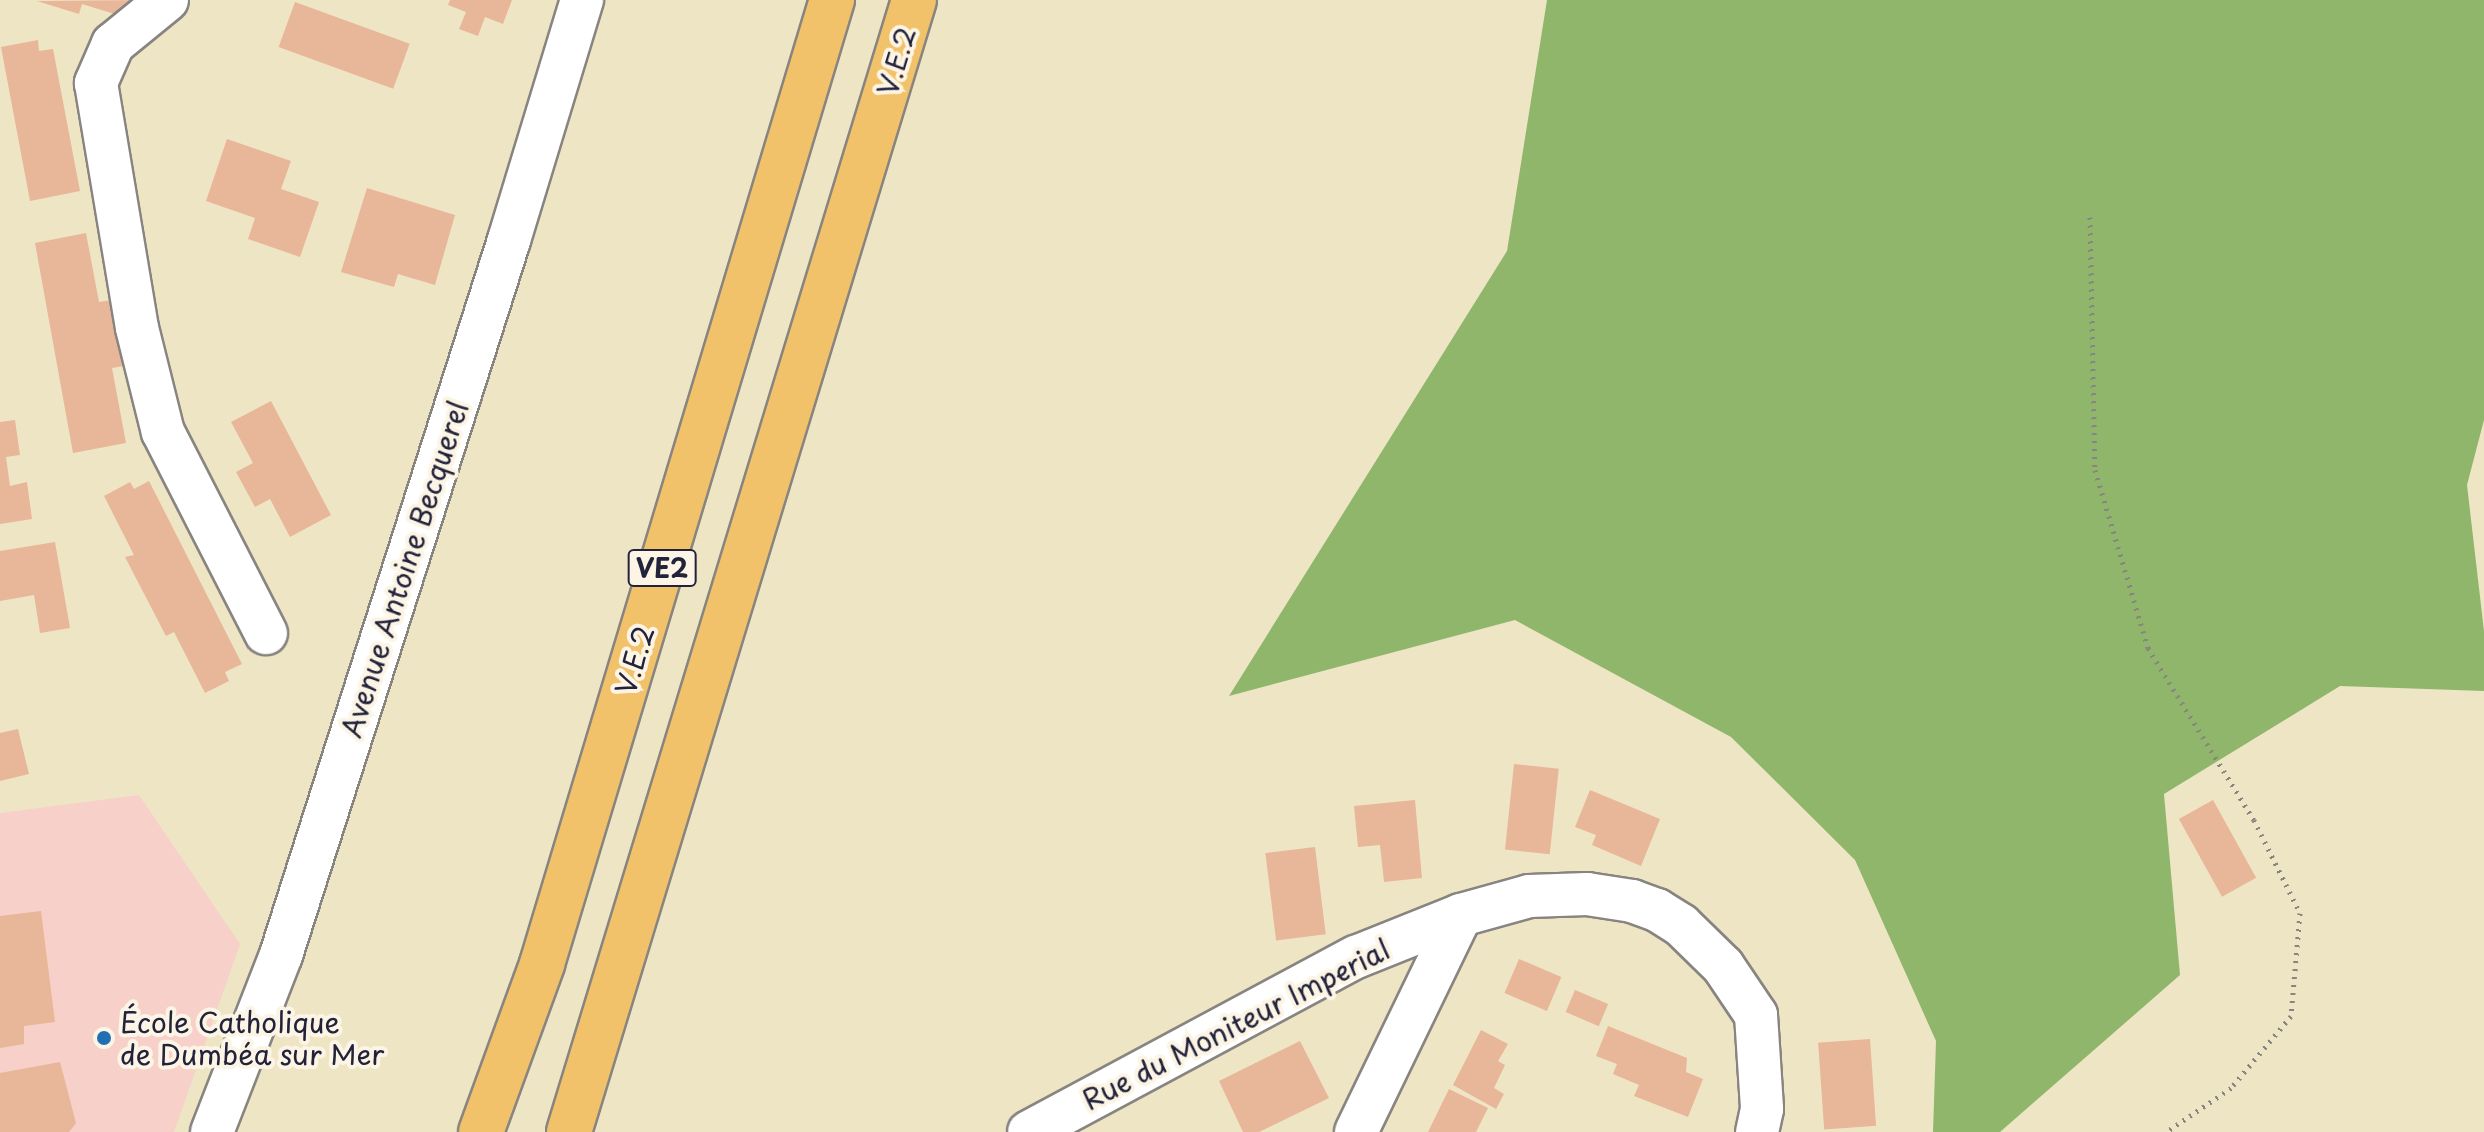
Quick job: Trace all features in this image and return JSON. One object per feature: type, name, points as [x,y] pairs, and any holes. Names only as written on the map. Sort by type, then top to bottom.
[{"type":"highway","name":"V.E.2","points":[[481,1132],[547,949],[832,0]]},
{"type":"highway","name":"V.E.2","points":[[569,1132],[914,0]]},
{"type":"street","points":[[167,0],[113,44],[96,83],[137,328],[163,432],[266,633]]},
{"type":"street","name":"Avenue Antoine Becquerel","points":[[212,1132],[281,955],[509,240],[582,0]]},
{"type":"street","name":"Rue du Moniteur Imperial","points":[[1029,1132],[1356,957],[1461,915],[1529,896],[1587,894],[1632,901],[1657,910],[1681,925],[1723,966],[1756,1015],[1762,1109],[1757,1132]]},
{"type":"street","points":[[1356,1132],[1461,915]]},
{"type":"path","points":[[2090,217],[2095,470],[2148,648],[2254,820],[2300,913],[2291,1016],[2231,1088],[2166,1132]]},
{"type":"shaded area","name":"École Catholique de Dumbéa sur Mer","points":[[139,795],[240,944],[174,1132],[0,1132],[0,813]]},
{"type":"green space","points":[[1547,0],[2484,0],[2484,420],[2467,485],[2484,631],[2484,691],[2340,686],[2164,794],[2180,975],[2000,1132],[1933,1132],[1936,1041],[1855,860],[1731,737],[1515,620],[1229,696],[1507,251]]},
{"type":"building","points":[[148,0],[146,8],[126,2],[121,16],[82,4],[79,14],[37,1]]},
{"type":"building","points":[[450,0],[512,0],[503,24],[485,17],[478,36],[459,29],[466,12],[448,5]]},
{"type":"building","points":[[295,2],[410,44],[393,89],[279,47]]},
{"type":"building","points":[[38,40],[39,51],[53,49],[80,191],[30,201],[1,47]]},
{"type":"building","points":[[227,139],[291,161],[281,189],[319,202],[300,257],[248,239],[255,218],[206,201]]},
{"type":"building","points":[[367,188],[455,215],[435,285],[398,274],[394,287],[341,272]]},
{"type":"building","points":[[86,233],[99,302],[112,300],[124,366],[112,368],[126,443],[73,453],[35,243]]},
{"type":"building","points":[[271,401],[331,515],[290,537],[270,499],[255,507],[236,472],[253,463],[231,422]]},
{"type":"building","points":[[15,420],[20,455],[6,457],[10,486],[27,482],[32,519],[0,524],[0,422]]},
{"type":"building","points":[[149,481],[242,664],[225,672],[229,681],[205,693],[174,632],[166,636],[125,557],[134,555],[104,496],[130,482],[134,489]]},
{"type":"building","points":[[55,542],[70,628],[40,633],[34,595],[0,601],[0,551]]},
{"type":"building","points":[[18,729],[29,774],[0,781],[0,733]]},
{"type":"building","points":[[1514,764],[1559,769],[1550,854],[1505,850]]},
{"type":"building","points":[[1590,790],[1660,819],[1641,866],[1592,845],[1596,835],[1575,827]]},
{"type":"building","points":[[1415,800],[1422,878],[1384,882],[1380,845],[1358,847],[1354,806]]},
{"type":"building","points":[[2213,800],[2256,878],[2222,897],[2179,819]]},
{"type":"building","points":[[1315,847],[1326,934],[1276,940],[1265,853]]},
{"type":"building","points":[[41,911],[55,1022],[24,1026],[24,1044],[0,1048],[0,916]]},
{"type":"building","points":[[1519,959],[1561,977],[1547,1011],[1505,993]]},
{"type":"building","points":[[1575,990],[1608,1004],[1599,1026],[1566,1012]]},
{"type":"building","points":[[1608,1026],[1687,1058],[1686,1072],[1703,1079],[1688,1117],[1634,1096],[1639,1085],[1613,1074],[1617,1064],[1596,1056]]},
{"type":"building","points":[[1481,1030],[1508,1044],[1498,1061],[1505,1065],[1494,1088],[1504,1094],[1496,1109],[1453,1085]]},
{"type":"building","points":[[1870,1039],[1876,1126],[1824,1129],[1818,1043]]},
{"type":"building","points":[[1300,1041],[1329,1098],[1259,1132],[1243,1132],[1219,1081]]},
{"type":"building","points":[[60,1062],[76,1123],[69,1132],[0,1132],[0,1073]]},
{"type":"building","points":[[1449,1089],[1488,1108],[1476,1132],[1428,1132]]},
{"type":"place","name":"École Catholique de Dumbéa sur Mer","points":[[104,1038]]}]
